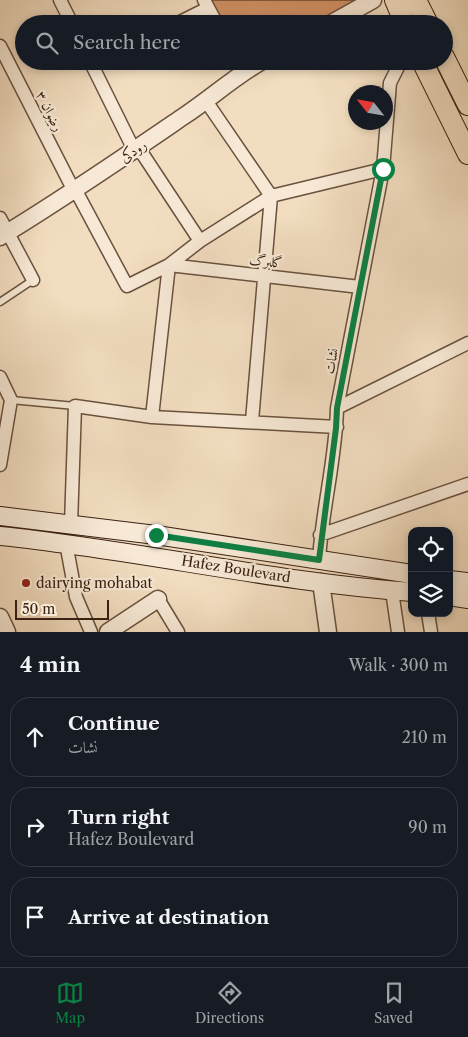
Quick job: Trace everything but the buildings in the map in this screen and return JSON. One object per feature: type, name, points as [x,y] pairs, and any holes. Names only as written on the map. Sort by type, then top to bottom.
[{"type":"main road","points":[[395,0],[401,15]]},
{"type":"main road","points":[[416,0],[424,15]]},
{"type":"main road","points":[[426,70],[468,154]]},
{"type":"main road","points":[[450,70],[468,105]]},
{"type":"main road","name":"Hafez Boulevard","points":[[0,516],[71,524],[408,573]]},
{"type":"main road","name":"Hafez Boulevard","points":[[0,536],[66,543],[321,582],[408,592]]},
{"type":"main road","points":[[453,580],[468,582]]},
{"type":"main road","points":[[453,596],[468,598]]},
{"type":"street","points":[[60,0],[68,15]]},
{"type":"street","points":[[346,15],[374,0]]},
{"type":"street","points":[[190,15],[206,4],[212,15]]},
{"type":"street","name":"رضوان ۳","points":[[0,46],[127,286],[169,264]]},
{"type":"street","points":[[95,70],[136,149],[200,241]]},
{"type":"street","name":"رودکی","points":[[3,229],[74,189],[136,149],[206,100],[237,70]]},
{"type":"street","name":"نشات","points":[[319,560],[320,535],[336,428],[337,408],[383,169],[390,83],[396,70]]},
{"type":"street","points":[[206,100],[271,196],[266,276],[252,421]]},
{"type":"street","points":[[152,417],[169,264],[200,241],[271,196],[383,169]]},
{"type":"street","points":[[3,229],[33,280]]},
{"type":"street","name":"گلبرگ","points":[[169,264],[360,287]]},
{"type":"street","points":[[337,408],[468,343]]},
{"type":"street","points":[[0,378],[11,400],[0,465]]},
{"type":"street","points":[[71,524],[75,406],[152,417],[252,421],[336,428]]},
{"type":"street","points":[[320,535],[468,484]]},
{"type":"street","points":[[66,543],[76,597],[91,632]]},
{"type":"street","points":[[321,582],[328,632]]},
{"type":"street","points":[[392,591],[398,632]]},
{"type":"street","points":[[108,632],[158,599],[178,632]]},
{"type":"street","points":[[0,617],[7,632]]},
{"type":"street","points":[[429,617],[431,632]]},
{"type":"lane","points":[[0,302],[33,280]]},
{"type":"lane","points":[[11,400],[75,406]]},
{"type":"place","name":"dairying mohabat","points":[[26,583]]},
{"type":"route","points":[[156,535],[319,560],[320,535],[336,428],[337,408],[383,169]]}]
